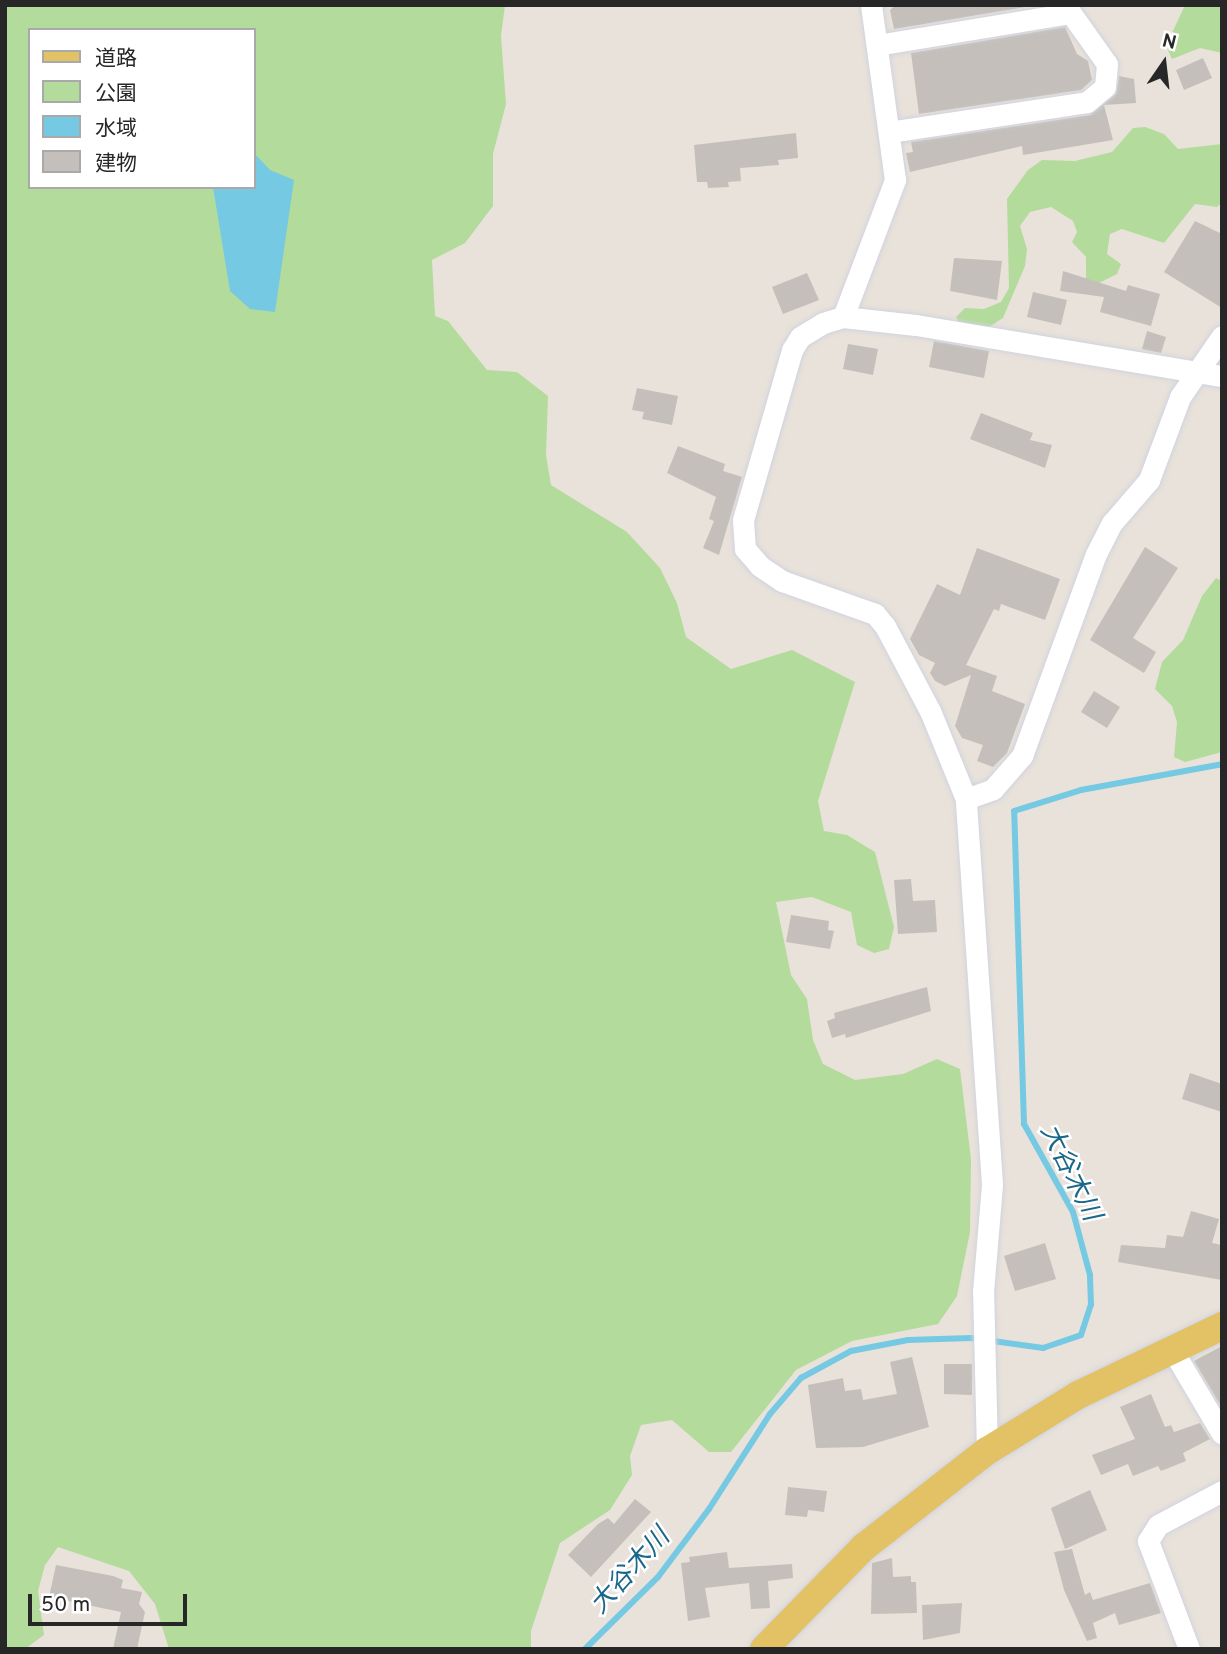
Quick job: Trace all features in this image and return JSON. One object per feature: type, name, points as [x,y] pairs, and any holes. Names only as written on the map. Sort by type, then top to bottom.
[{"type":"main road","points":[[764,1649],[864,1546],[986,1451],[1078,1395],[1222,1326]]},
{"type":"street","points":[[842,317],[891,198],[895,180],[871,5]]},
{"type":"street","points":[[877,45],[1067,9],[1107,64],[1105,87],[1087,102],[889,132]]},
{"type":"street","points":[[986,1451],[984,1326],[992,1184],[966,799],[930,711],[880,620],[854,604],[782,581],[745,550],[743,520],[792,349],[810,329],[842,317],[916,325],[1192,374],[1222,376]]},
{"type":"street","points":[[966,799],[993,789],[1022,756],[1096,554],[1112,523],[1158,463],[1192,374],[1222,336]]},
{"type":"street","points":[[1173,1351],[1222,1434]]},
{"type":"street","points":[[1189,1649],[1148,1541],[1158,1525],[1222,1490]]},
{"type":"green space","points":[[5,5],[505,5],[501,36],[506,104],[493,154],[493,206],[465,243],[432,260],[435,316],[448,321],[487,370],[517,372],[548,396],[546,455],[551,485],[627,532],[660,568],[677,603],[686,637],[731,669],[792,650],[855,682],[818,801],[824,831],[847,835],[875,852],[894,927],[889,949],[874,953],[857,945],[851,912],[812,897],[776,902],[791,975],[807,999],[813,1040],[823,1064],[855,1080],[903,1074],[937,1059],[960,1069],[971,1159],[970,1232],[957,1296],[938,1324],[852,1341],[796,1370],[731,1452],[709,1452],[672,1420],[641,1425],[630,1456],[632,1475],[610,1510],[560,1543],[531,1631],[531,1649],[169,1649],[155,1604],[129,1571],[58,1547],[45,1565],[38,1591],[44,1635],[25,1649],[5,1649]]},
{"type":"green space","points":[[1185,5],[1222,5],[1222,53],[1200,48],[1172,59],[1166,46]]},
{"type":"green space","points":[[1145,127],[1164,134],[1178,149],[1222,144],[1222,202],[1217,207],[1195,204],[1164,243],[1122,229],[1110,234],[1107,254],[1121,264],[1117,274],[1093,286],[1086,281],[1086,257],[1072,242],[1077,232],[1073,221],[1051,207],[1030,212],[1020,226],[1027,249],[1025,266],[1003,318],[989,327],[960,325],[956,317],[965,308],[984,309],[1001,302],[1009,288],[1007,199],[1028,170],[1042,160],[1075,161],[1112,152],[1133,128]]},
{"type":"green space","points":[[1216,578],[1222,581],[1222,752],[1185,762],[1174,757],[1177,722],[1172,706],[1155,689],[1162,662],[1183,640],[1202,596]]},
{"type":"water","points":[[256,155],[270,170],[294,180],[275,312],[250,309],[230,291],[213,189],[256,189]]},
{"type":"building","points":[[896,5],[1037,5],[894,29],[890,10]]},
{"type":"building","points":[[1065,27],[1077,54],[1088,61],[1092,80],[1081,90],[919,114],[911,53]]},
{"type":"building","points":[[1203,58],[1212,78],[1184,90],[1176,70]]},
{"type":"building","points":[[1119,76],[1134,79],[1136,103],[1104,105],[1113,140],[1023,155],[1022,146],[910,172],[906,153],[913,152],[911,142],[1090,115],[1116,94]]},
{"type":"building","points":[[796,133],[798,158],[778,160],[779,165],[740,168],[741,181],[728,182],[729,187],[708,188],[707,182],[697,182],[694,145]]},
{"type":"building","points":[[1195,221],[1222,234],[1222,308],[1164,272]]},
{"type":"building","points":[[954,258],[1002,261],[997,300],[950,291]]},
{"type":"building","points":[[1063,271],[1126,291],[1128,285],[1160,294],[1151,326],[1100,312],[1104,297],[1060,291]]},
{"type":"building","points":[[807,273],[819,300],[783,314],[772,287]]},
{"type":"building","points":[[1033,292],[1067,300],[1061,325],[1027,317]]},
{"type":"building","points":[[1147,331],[1166,337],[1161,353],[1142,349]]},
{"type":"building","points":[[934,341],[989,351],[984,378],[929,367]]},
{"type":"building","points":[[848,344],[878,349],[873,375],[843,369]]},
{"type":"building","points":[[637,388],[678,396],[672,425],[642,419],[644,412],[632,410]]},
{"type":"building","points":[[981,413],[1033,433],[1030,440],[1052,445],[1045,468],[970,439]]},
{"type":"building","points":[[678,446],[725,464],[723,471],[742,477],[719,555],[703,548],[714,521],[709,519],[716,497],[667,473]]},
{"type":"building","points":[[1145,547],[1178,568],[1133,638],[1156,652],[1144,673],[1090,640]]},
{"type":"building","points":[[977,548],[1060,579],[1045,620],[1001,604],[999,611],[994,609],[966,665],[997,676],[992,691],[1025,704],[1007,753],[993,767],[977,761],[983,745],[962,738],[955,726],[971,675],[945,686],[935,681],[930,673],[935,663],[919,655],[910,639],[937,584],[960,595]]},
{"type":"building","points":[[1094,691],[1120,707],[1107,728],[1081,712]]},
{"type":"building","points":[[911,879],[913,901],[935,900],[937,932],[898,934],[894,880]]},
{"type":"building","points":[[791,915],[829,921],[828,930],[834,931],[830,949],[786,942]]},
{"type":"building","points":[[927,987],[931,1011],[846,1038],[845,1034],[832,1038],[827,1021],[835,1018],[834,1013]]},
{"type":"building","points":[[1190,1073],[1222,1084],[1222,1112],[1182,1099]]},
{"type":"building","points":[[1191,1211],[1219,1219],[1212,1243],[1222,1245],[1222,1280],[1118,1262],[1121,1245],[1165,1248],[1167,1235],[1183,1237]]},
{"type":"building","points":[[1045,1243],[1056,1279],[1015,1291],[1004,1256]]},
{"type":"building","points":[[1222,1346],[1222,1408],[1194,1361]]},
{"type":"building","points":[[912,1357],[929,1427],[863,1447],[816,1448],[808,1385],[843,1378],[845,1391],[861,1389],[863,1400],[897,1394],[890,1362]]},
{"type":"building","points":[[944,1364],[972,1364],[972,1395],[944,1394]]},
{"type":"building","points":[[1151,1394],[1165,1427],[1171,1425],[1174,1432],[1200,1423],[1210,1439],[1183,1453],[1186,1461],[1161,1471],[1158,1466],[1133,1476],[1128,1464],[1101,1475],[1092,1455],[1135,1439],[1120,1407]]},
{"type":"building","points":[[788,1487],[827,1491],[824,1512],[808,1510],[807,1517],[785,1515]]},
{"type":"building","points":[[1090,1490],[1107,1530],[1065,1549],[1051,1508]]},
{"type":"building","points":[[635,1499],[651,1512],[591,1577],[568,1555],[598,1524],[608,1518],[614,1524]]},
{"type":"building","points":[[1072,1549],[1085,1595],[1090,1592],[1093,1600],[1150,1583],[1161,1613],[1119,1625],[1115,1613],[1093,1623],[1097,1638],[1087,1641],[1064,1590],[1054,1552]]},
{"type":"building","points":[[727,1552],[729,1568],[792,1564],[793,1578],[768,1581],[770,1608],[751,1609],[749,1583],[705,1588],[710,1617],[688,1621],[681,1563],[690,1562],[689,1557]]},
{"type":"building","points":[[892,1558],[893,1577],[911,1576],[911,1582],[916,1582],[917,1613],[871,1614],[872,1563]]},
{"type":"building","points":[[56,1565],[113,1576],[123,1580],[121,1588],[142,1592],[139,1604],[145,1612],[137,1649],[113,1649],[121,1612],[49,1597]]},
{"type":"building","points":[[962,1603],[960,1633],[923,1640],[922,1605]]},
{"type":"waterway","name":"大谷木川","points":[[585,1649],[658,1577],[709,1509],[770,1414],[801,1378],[851,1351],[908,1340],[971,1338],[1043,1348],[1081,1335],[1091,1305],[1090,1275],[1073,1212],[1024,1124],[1014,811],[1081,790],[1222,764]]}]
